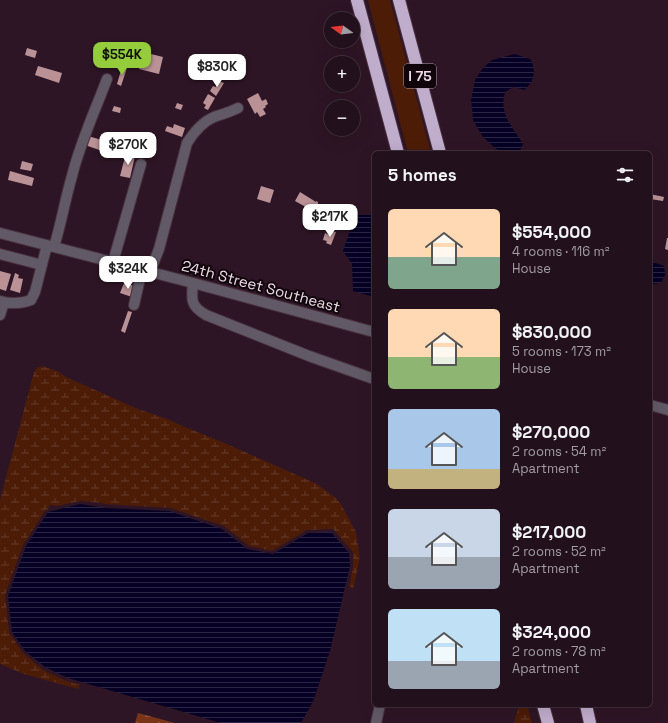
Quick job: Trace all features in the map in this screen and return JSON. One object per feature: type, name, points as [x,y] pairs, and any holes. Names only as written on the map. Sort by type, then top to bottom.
[{"type":"highway","points":[[357,0],[397,151]]},
{"type":"highway","name":"I 75","points":[[400,0],[439,151]]},
{"type":"highway","points":[[544,707],[548,723]]},
{"type":"highway","points":[[586,707],[590,723]]},
{"type":"street","points":[[0,315],[2,302],[23,303],[31,300],[35,292],[42,265],[63,217],[71,176],[78,154],[107,79]]},
{"type":"street","points":[[134,305],[146,271],[159,249],[187,143],[197,128],[213,117],[229,113],[238,108]]},
{"type":"street","points":[[113,262],[141,164]]},
{"type":"street","name":"24th Street Southeast","points":[[0,233],[372,331]]},
{"type":"street","points":[[0,254],[42,265]]},
{"type":"street","points":[[193,283],[191,298],[196,309],[206,315],[309,356],[372,378]]},
{"type":"street","points":[[652,406],[668,410]]},
{"type":"street","points":[[376,723],[380,707]]},
{"type":"green space","points":[[368,0],[390,0],[430,151],[407,151]]},
{"type":"green space","points":[[42,366],[57,371],[66,377],[138,409],[170,420],[317,484],[337,499],[356,532],[360,558],[353,589],[349,587],[353,567],[353,552],[333,529],[307,530],[272,551],[249,546],[224,526],[170,508],[80,501],[57,506],[50,505],[23,545],[5,595],[9,632],[22,652],[43,670],[66,681],[80,685],[78,689],[24,674],[0,664],[0,500],[34,372],[37,368]]},
{"type":"green space","points":[[518,707],[528,707],[532,723],[514,723]]},
{"type":"green space","points":[[138,713],[175,723],[135,723]]},
{"type":"shaded area","points":[[515,54],[530,59],[532,63],[534,71],[530,84],[524,90],[514,87],[505,92],[505,114],[523,144],[520,151],[501,151],[496,149],[483,137],[473,120],[471,101],[475,80],[483,68],[492,60]]},
{"type":"shaded area","points":[[355,215],[372,215],[371,296],[353,291],[352,264],[343,251]]},
{"type":"shaded area","points":[[652,262],[664,266],[665,275],[661,283],[652,284]]},
{"type":"shaded area","points":[[80,504],[106,508],[169,511],[222,529],[247,549],[273,554],[308,533],[331,532],[349,553],[350,566],[330,651],[313,702],[301,723],[221,723],[68,678],[45,667],[25,651],[12,632],[8,596],[26,546],[48,512]]},
{"type":"building","points":[[27,48],[37,51],[35,58],[25,55]]},
{"type":"building","points":[[143,52],[163,57],[159,74],[139,69]]},
{"type":"building","points":[[38,66],[62,73],[59,83],[35,75]]},
{"type":"building","points":[[122,67],[127,68],[121,86],[117,84]]},
{"type":"building","points":[[219,81],[224,83],[216,96],[210,91],[213,86],[216,87]]},
{"type":"building","points":[[258,93],[262,101],[266,99],[268,104],[263,109],[266,114],[260,117],[257,112],[255,114],[247,99]]},
{"type":"building","points":[[208,94],[215,98],[208,110],[204,108],[206,105],[203,103]]},
{"type":"building","points":[[177,103],[183,105],[181,110],[175,108]]},
{"type":"building","points":[[114,106],[121,108],[120,113],[112,111]]},
{"type":"building","points":[[174,124],[185,128],[182,137],[165,131],[167,126],[173,128]]},
{"type":"building","points":[[88,136],[112,143],[108,153],[85,145]]},
{"type":"building","points":[[126,153],[135,156],[130,178],[120,176]]},
{"type":"building","points":[[22,161],[33,164],[31,171],[20,169]]},
{"type":"building","points":[[10,171],[34,178],[32,186],[8,180]]},
{"type":"building","points":[[261,186],[274,190],[270,203],[257,199]]},
{"type":"building","points":[[300,192],[318,202],[313,211],[295,201]]},
{"type":"building","points":[[652,194],[664,197],[663,201],[652,199]]},
{"type":"building","points":[[331,231],[336,232],[331,245],[326,243],[327,241],[323,240],[325,233],[330,235]]},
{"type":"building","points":[[668,238],[668,250],[665,249]]},
{"type":"building","points":[[0,271],[11,274],[6,291],[0,289]]},
{"type":"building","points":[[15,273],[19,275],[18,278],[23,279],[20,293],[10,290]]},
{"type":"building","points":[[124,283],[135,286],[132,297],[120,293]]},
{"type":"building","points":[[128,311],[132,312],[125,333],[121,331]]}]
